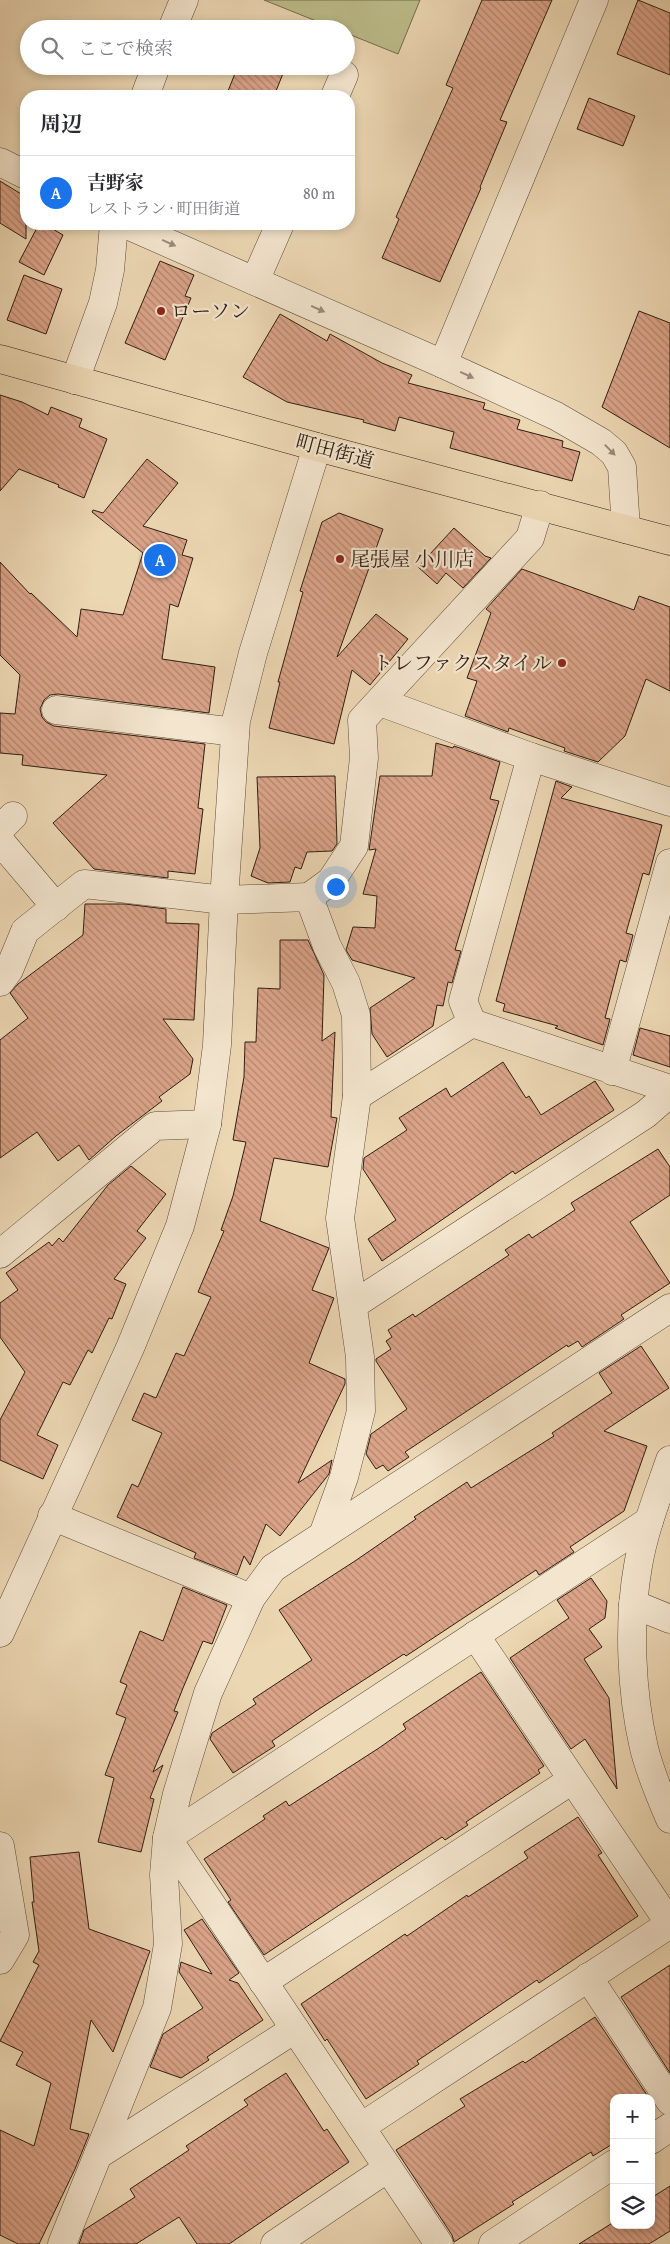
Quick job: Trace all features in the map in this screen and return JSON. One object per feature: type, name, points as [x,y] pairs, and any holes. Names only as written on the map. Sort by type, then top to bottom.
[{"type":"main road","name":"町田街道","points":[[0,358],[318,447],[540,505],[670,542]]},
{"type":"street","points":[[176,20],[184,0]]},
{"type":"street","points":[[443,364],[594,0]]},
{"type":"street","points":[[147,90],[153,75]]},
{"type":"street","points":[[0,162],[20,172]]},
{"type":"street","points":[[75,380],[103,303],[110,270],[113,230]]},
{"type":"street","points":[[139,230],[443,364],[556,416],[601,442],[614,453],[622,467],[626,529]]},
{"type":"street","points":[[255,281],[277,230]]},
{"type":"street","points":[[0,1633],[130,1348],[180,1226],[207,1124],[217,1045],[235,732],[253,653],[318,447]]},
{"type":"street","points":[[0,981],[9,970],[25,931],[84,884],[224,900],[310,897],[331,881],[354,846],[364,758],[362,720],[530,538],[540,505]]},
{"type":"street","points":[[380,702],[531,757],[670,802]]},
{"type":"street","points":[[56,710],[235,732]]},
{"type":"street","points":[[531,757],[463,1001],[472,1023],[670,1089]]},
{"type":"street","points":[[0,841],[56,907]]},
{"type":"street","points":[[612,1071],[670,863]]},
{"type":"street","points":[[310,897],[327,946],[346,983],[356,1016],[357,1096],[340,1218],[360,1357],[362,1411],[344,1477],[323,1535]]},
{"type":"street","points":[[357,1096],[472,1023]]},
{"type":"street","points":[[353,1305],[646,1114],[670,1093]]},
{"type":"street","points":[[0,1254],[155,1126],[207,1124]]},
{"type":"street","points":[[62,2244],[157,2008],[168,1944],[164,1875],[167,1838],[177,1794],[208,1693],[251,1598],[273,1568],[670,1308]]},
{"type":"street","points":[[670,1460],[649,1521],[638,1565],[633,1604],[636,1703],[644,1749],[670,1819]]},
{"type":"street","points":[[52,1516],[251,1598]]},
{"type":"street","points":[[167,1838],[649,1521]]},
{"type":"street","points":[[633,1604],[670,1619]]},
{"type":"street","points":[[361,2127],[670,1924],[475,1635]]},
{"type":"street","points":[[263,1982],[572,1780]]},
{"type":"street","points":[[167,1838],[439,2244]]},
{"type":"street","points":[[0,1846],[15,1936],[0,1960]]},
{"type":"street","points":[[588,1977],[670,2102]]},
{"type":"street","points":[[98,2156],[295,2029]]},
{"type":"street","points":[[652,2139],[670,2127]]},
{"type":"street","points":[[493,2244],[610,2167]]},
{"type":"street","points":[[275,2244],[388,2168]]},
{"type":"green space","points":[[264,0],[420,0],[398,54],[355,37],[355,20],[314,20]]},
{"type":"building","points":[[482,0],[552,0],[500,120],[507,122],[481,188],[440,282],[382,258],[399,219],[396,217],[453,88],[446,85]]},
{"type":"building","points":[[638,0],[670,13],[670,75],[617,54]]},
{"type":"building","points":[[234,75],[282,75],[276,90],[228,90]]},
{"type":"building","points":[[589,98],[635,116],[623,146],[577,129]]},
{"type":"building","points":[[0,181],[20,193],[20,230],[26,230],[26,239],[0,223]]},
{"type":"building","points":[[36,230],[54,230],[63,235],[44,275],[19,262]]},
{"type":"building","points":[[160,261],[194,275],[185,296],[191,298],[165,360],[125,343]]},
{"type":"building","points":[[24,275],[62,289],[46,334],[7,320]]},
{"type":"building","points":[[639,311],[670,323],[670,448],[602,407]]},
{"type":"building","points":[[280,314],[327,341],[330,334],[382,363],[412,375],[408,383],[485,403],[483,409],[520,420],[517,429],[563,441],[562,447],[580,452],[572,481],[450,448],[454,432],[399,417],[395,431],[363,422],[364,420],[287,402],[243,377]]},
{"type":"building","points":[[0,395],[22,402],[48,415],[51,407],[82,419],[79,427],[107,439],[84,498],[58,487],[59,485],[19,469],[0,491]]},
{"type":"building","points":[[147,459],[178,483],[143,526],[187,540],[182,555],[193,558],[178,607],[170,604],[162,659],[215,667],[209,713],[58,694],[50,695],[44,700],[40,709],[42,717],[46,722],[54,726],[205,744],[198,808],[203,809],[195,874],[168,871],[168,878],[94,869],[53,823],[107,775],[22,765],[23,755],[0,753],[0,713],[15,714],[20,675],[0,655],[0,562],[30,594],[77,637],[81,609],[123,615],[143,553],[92,512],[93,510],[103,513]]},
{"type":"building","points":[[339,513],[383,529],[337,657],[376,614],[408,639],[370,685],[352,670],[334,744],[269,728],[280,682],[278,682],[303,592],[300,591],[322,522]]},
{"type":"building","points":[[454,528],[485,556],[491,558],[463,588],[446,573],[437,584],[418,567]]},
{"type":"building","points":[[522,569],[634,610],[639,596],[670,607],[670,691],[646,679],[625,736],[598,762],[564,751],[565,748],[509,728],[508,732],[465,716],[477,681],[467,678],[491,613],[486,609]]},
{"type":"building","points":[[436,743],[453,748],[454,746],[500,762],[490,799],[499,801],[455,950],[461,951],[452,983],[448,982],[443,1006],[437,1005],[433,1026],[387,1057],[372,1034],[370,1008],[415,978],[352,960],[346,950],[353,927],[375,928],[377,896],[363,894],[376,849],[369,850],[380,776],[432,776]]},
{"type":"building","points":[[335,776],[337,844],[332,851],[307,852],[301,869],[295,867],[290,882],[268,883],[251,876],[260,848],[257,777]]},
{"type":"building","points":[[556,781],[572,787],[561,798],[662,825],[649,875],[643,873],[626,933],[633,935],[626,962],[620,960],[605,1018],[610,1019],[603,1045],[555,1028],[558,1026],[503,1011],[505,1004],[496,1001]]},
{"type":"building","points":[[85,904],[125,904],[166,909],[166,923],[199,924],[194,1020],[163,1019],[193,1059],[190,1074],[159,1097],[162,1101],[116,1136],[89,1160],[79,1145],[58,1161],[37,1132],[0,1158],[0,1040],[28,1018],[10,993],[18,984],[83,935]]},
{"type":"building","points":[[280,940],[308,940],[324,975],[322,1041],[335,1032],[331,1117],[337,1118],[328,1167],[274,1158],[260,1221],[329,1248],[312,1290],[334,1298],[309,1363],[345,1379],[345,1384],[298,1483],[332,1460],[329,1474],[280,1536],[266,1524],[250,1565],[244,1556],[237,1575],[194,1558],[196,1553],[117,1517],[132,1484],[138,1487],[162,1433],[132,1420],[144,1393],[156,1398],[176,1353],[184,1356],[211,1297],[198,1292],[224,1231],[221,1230],[233,1196],[246,1142],[233,1140],[244,1077],[245,1042],[256,1042],[258,988],[280,989]]},
{"type":"building","points":[[640,1028],[670,1036],[670,1067],[633,1055]]},
{"type":"building","points":[[503,1062],[526,1098],[529,1096],[541,1115],[595,1081],[614,1110],[515,1174],[513,1171],[382,1261],[368,1239],[396,1220],[363,1169],[364,1158],[407,1130],[399,1118],[446,1088],[451,1097]]},
{"type":"building","points":[[658,1149],[670,1167],[670,1195],[630,1222],[670,1283],[621,1315],[624,1319],[582,1347],[578,1341],[568,1347],[567,1345],[405,1452],[409,1457],[388,1471],[383,1465],[376,1469],[366,1454],[371,1434],[407,1409],[376,1361],[376,1359],[391,1349],[386,1341],[392,1337],[388,1330],[413,1314],[415,1317],[509,1255],[505,1250],[529,1234],[532,1238],[575,1210],[571,1203]]},
{"type":"building","points":[[131,1166],[166,1194],[137,1231],[146,1238],[114,1279],[126,1284],[112,1319],[109,1318],[92,1353],[88,1350],[70,1385],[63,1382],[37,1435],[58,1445],[43,1479],[0,1460],[0,1420],[25,1372],[0,1337],[0,1303],[18,1290],[6,1273],[49,1242],[52,1246],[59,1238],[63,1242],[108,1185]]},
{"type":"building","points":[[641,1346],[669,1388],[604,1431],[647,1446],[624,1511],[570,1547],[574,1552],[539,1575],[536,1570],[406,1656],[404,1654],[319,1709],[272,1741],[275,1746],[233,1773],[210,1739],[212,1733],[256,1704],[253,1699],[312,1660],[279,1610],[355,1561],[416,1519],[414,1517],[467,1482],[471,1488],[554,1436],[552,1433],[612,1393],[599,1373]]},
{"type":"building","points":[[591,1578],[607,1601],[605,1618],[589,1629],[602,1647],[584,1659],[609,1698],[617,1789],[585,1739],[571,1749],[510,1658],[569,1618],[557,1600]]},
{"type":"building","points":[[183,1587],[227,1605],[212,1644],[203,1641],[174,1711],[178,1712],[153,1772],[163,1765],[150,1798],[154,1799],[141,1852],[98,1842],[114,1778],[105,1775],[126,1718],[116,1714],[127,1685],[120,1682],[140,1631],[163,1641]]},
{"type":"building","points":[[481,1672],[544,1766],[538,1770],[540,1773],[466,1822],[468,1825],[445,1840],[442,1837],[264,1955],[228,1902],[231,1900],[204,1859],[265,1819],[263,1816],[286,1801],[289,1806],[379,1748],[406,1729],[403,1724]]},
{"type":"building","points":[[578,1817],[602,1853],[598,1855],[638,1916],[539,1983],[537,1980],[417,2061],[419,2064],[366,2099],[327,2039],[325,2041],[301,2004],[405,1934],[407,1936],[467,1895],[468,1897],[528,1858],[524,1852]]},
{"type":"building","points":[[79,1852],[89,1929],[150,1951],[113,2052],[91,2020],[70,2129],[89,2134],[75,2169],[39,2244],[18,2244],[0,2235],[0,2130],[34,2146],[51,2083],[16,2065],[23,2052],[0,2041],[39,1965],[33,1962],[39,1951],[32,1902],[34,1902],[30,1857]]},
{"type":"building","points":[[202,1919],[239,1973],[229,1980],[238,1983],[263,2020],[207,2057],[209,2060],[181,2078],[150,2067],[163,2034],[203,2008],[179,1972],[181,1962],[212,1974],[184,1930]]},
{"type":"building","points":[[670,1965],[670,2073],[621,1997]]},
{"type":"building","points":[[595,2017],[646,2094],[610,2094],[610,2145],[593,2156],[591,2152],[512,2202],[514,2204],[454,2242],[452,2235],[396,2150],[465,2106],[460,2099],[523,2061],[525,2063]]},
{"type":"building","points":[[286,2073],[324,2131],[327,2129],[349,2162],[229,2244],[197,2244],[179,2217],[136,2244],[79,2244],[84,2230],[135,2197],[130,2189],[189,2150],[186,2146],[248,2105],[244,2100]]},
{"type":"building","points":[[670,2186],[670,2231],[649,2244],[579,2244],[610,2225],[610,2229],[655,2229],[655,2195]]},
{"type":"place","name":"ローソン","points":[[161,311]]},
{"type":"place","name":"尾張屋 小川店","points":[[340,559]]},
{"type":"place","name":"吉野家","points":[[160,560]]},
{"type":"place","name":"トレファクスタイル","points":[[562,663]]}]
